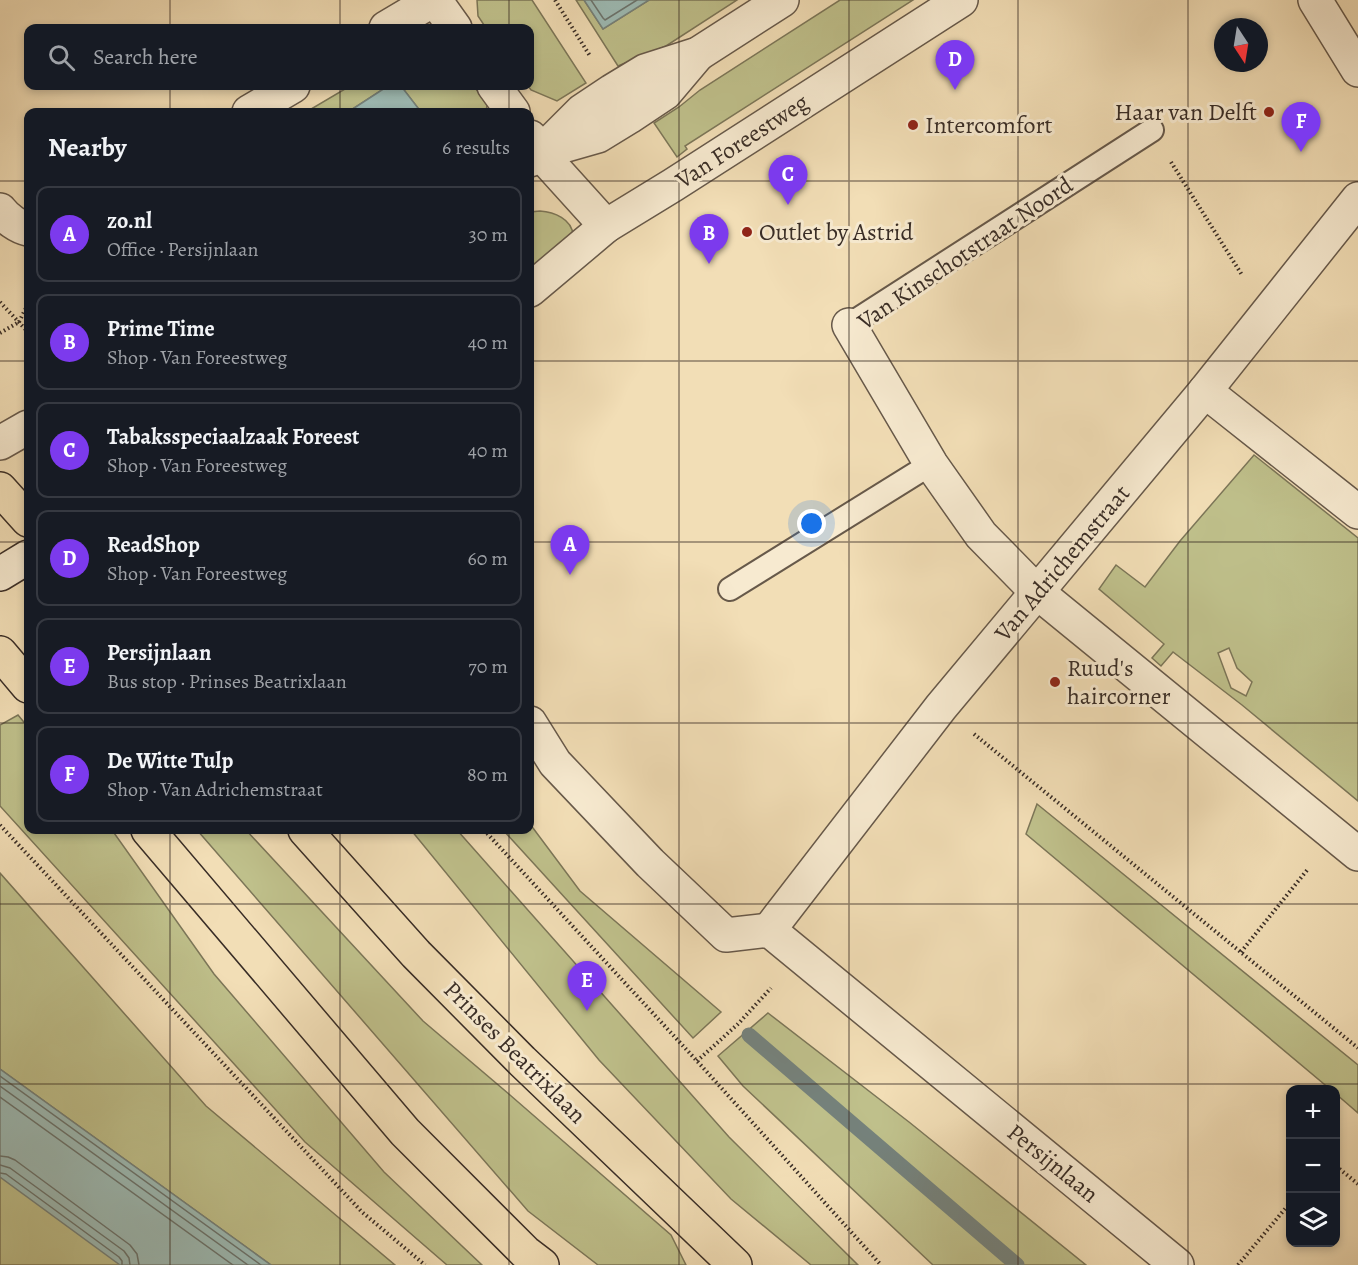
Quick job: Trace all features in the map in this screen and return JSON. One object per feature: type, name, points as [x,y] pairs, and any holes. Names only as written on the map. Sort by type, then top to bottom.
[{"type":"main road","points":[[0,489],[24,515]]},
{"type":"main road","points":[[0,653],[24,681]]},
{"type":"main road","points":[[151,834],[405,1132],[525,1252],[542,1265]]},
{"type":"main road","name":"Prinses Beatrixlaan","points":[[309,834],[416,954],[489,1028],[735,1265]]},
{"type":"street","points":[[393,24],[434,0],[451,24]]},
{"type":"street","points":[[534,149],[582,111],[645,71],[698,54],[782,0]]},
{"type":"street","name":"Van Foreestweg","points":[[534,287],[606,226],[961,0]]},
{"type":"street","points":[[1315,0],[1358,70]]},
{"type":"street","points":[[256,108],[286,90]]},
{"type":"street","points":[[497,90],[510,108]]},
{"type":"street","points":[[534,151],[606,226]]},
{"type":"street","name":"Van Adrichemstraat","points":[[769,930],[941,707],[1205,391],[1358,199]]},
{"type":"street","points":[[0,210],[24,228]]},
{"type":"street","name":"Van Kinschotstraat Noord","points":[[849,325],[931,464],[981,535],[1037,592],[1346,845]]},
{"type":"street","points":[[1205,391],[1358,512]]},
{"type":"street","points":[[0,443],[24,429]]},
{"type":"street","points":[[0,574],[24,559]]},
{"type":"street","points":[[534,729],[555,763],[650,863],[726,935],[769,930]]},
{"type":"street","name":"Persijnlaan","points":[[769,930],[1177,1265]]},
{"type":"lane","name":"Van Kinschotstraat Noord","points":[[849,325],[1152,130]]},
{"type":"lane","points":[[730,590],[931,464]]},
{"type":"path","points":[[1152,130],[1267,313]]},
{"type":"path","points":[[0,302],[24,328]]},
{"type":"path","points":[[0,333],[19,322],[24,312]]},
{"type":"path","points":[[941,707],[1358,1048]]},
{"type":"path","points":[[0,825],[362,1212],[425,1265]]},
{"type":"path","points":[[488,834],[881,1265]]},
{"type":"path","points":[[1241,952],[1346,845]]},
{"type":"path","points":[[697,1061],[738,1024],[800,956]]},
{"type":"path","points":[[1340,1170],[1358,1184]]},
{"type":"path","points":[[1238,1265],[1286,1208]]},
{"type":"green space","points":[[477,0],[532,0],[586,83],[557,101],[531,90],[534,90],[534,24],[483,24],[478,16]]},
{"type":"green space","points":[[576,0],[584,0],[603,29],[649,0],[737,0],[666,46],[618,66]]},
{"type":"green space","points":[[840,0],[913,0],[685,146],[687,149],[677,157],[654,123],[700,90]]},
{"type":"green space","points":[[343,90],[382,90],[354,108],[313,108]]},
{"type":"green space","points":[[404,90],[477,90],[487,105],[487,108],[418,108]]},
{"type":"green space","points":[[534,212],[551,213],[561,217],[572,229],[573,235],[534,269]]},
{"type":"green space","points":[[1254,455],[1358,538],[1358,801],[1242,705],[1173,652],[1161,666],[1152,658],[1164,644],[1099,589],[1116,565],[1145,587],[1180,541]],"holes":[[[1229,648],[1237,668],[1252,682],[1246,696],[1231,688],[1218,653]]]},
{"type":"green space","points":[[18,715],[24,722],[24,832],[0,806],[0,725]]},
{"type":"green space","points":[[1037,804],[1358,1065],[1358,1113],[1340,1097],[1340,1085],[1325,1085],[1026,834]]},
{"type":"green space","points":[[534,829],[580,891],[721,1012],[693,1038],[507,834],[534,834]]},
{"type":"green space","points":[[25,834],[115,834],[214,974],[384,1172],[482,1265],[447,1265],[305,1142]]},
{"type":"green space","points":[[200,834],[250,834],[423,1021],[671,1235],[686,1265],[598,1265],[528,1211]]},
{"type":"green space","points":[[414,834],[461,834],[729,1137],[858,1265],[811,1265],[731,1199],[599,1060]]},
{"type":"green space","points":[[0,873],[206,1106],[395,1265],[271,1265],[0,1069]]},
{"type":"green space","points":[[768,1013],[909,1122],[1086,1265],[933,1265],[743,1086],[718,1056]]},
{"type":"green space","points":[[0,1149],[147,1265],[0,1265]]},
{"type":"water","points":[[584,0],[649,0],[603,29]]},
{"type":"water","points":[[382,90],[404,90],[418,108],[354,108]]},
{"type":"water","points":[[0,1069],[271,1265],[120,1265],[0,1177]]},
{"type":"waterway","points":[[749,1035],[1017,1265]]},
{"type":"place","name":"ReadShop","points":[[955,90]]},
{"type":"place","name":"Haar van Delft","points":[[1269,112]]},
{"type":"place","name":"Intercomfort","points":[[913,125]]},
{"type":"place","name":"De Witte Tulp","points":[[1301,152]]},
{"type":"place","name":"Tabaksspeciaalzaak Foreest","points":[[788,205]]},
{"type":"place","name":"Outlet by Astrid","points":[[747,232]]},
{"type":"place","name":"Prime Time","points":[[709,264]]},
{"type":"place","name":"zo.nl","points":[[570,575]]},
{"type":"place","name":"Ruud's haircorner","points":[[1055,682]]},
{"type":"place","name":"Persijnlaan","points":[[587,1011]]}]
